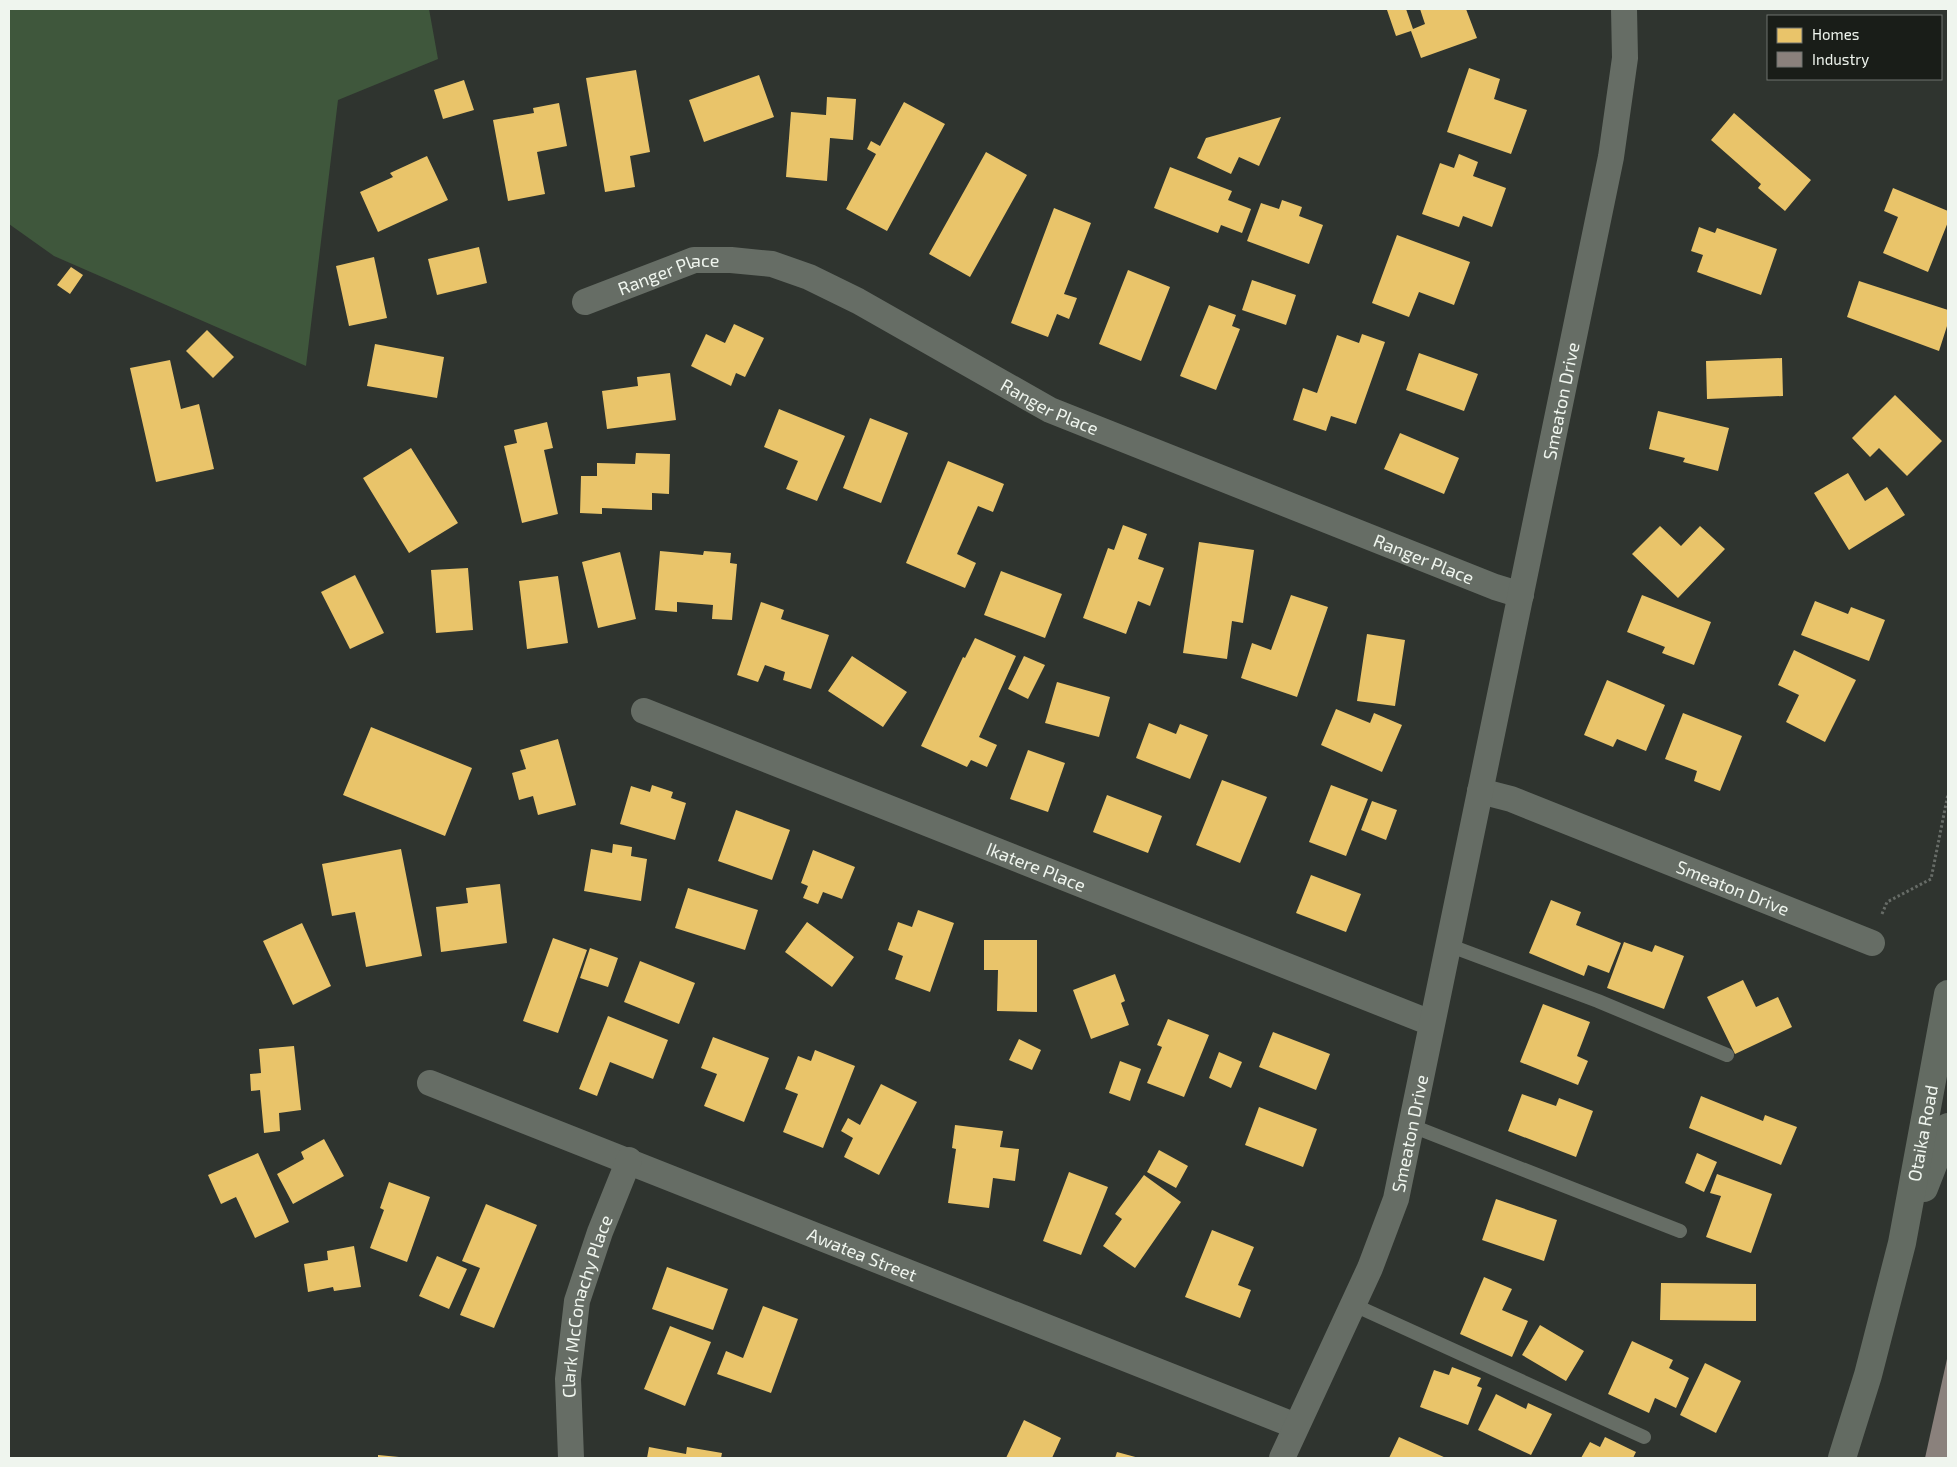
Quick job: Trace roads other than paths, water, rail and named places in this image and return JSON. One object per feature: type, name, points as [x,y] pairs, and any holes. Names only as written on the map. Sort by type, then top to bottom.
[{"type":"highway","name":"Otaika Road","points":[[1842,1458],[1868,1375],[1902,1243],[1948,994]]},
{"type":"highway","name":"Otaika Road","points":[[1902,1243],[1948,1128]]},
{"type":"street","name":"Smeaton Drive","points":[[1282,1458],[1354,1305],[1382,1241],[1396,1199],[1611,157],[1625,58],[1624,9]]},
{"type":"street","name":"Ranger Place","points":[[585,302],[694,260],[731,260],[772,264],[809,276],[858,301],[1050,410],[1495,587],[1521,595]]},
{"type":"street","name":"Ikatere Place","points":[[644,711],[1431,1023]]},
{"type":"street","name":"Smeaton Drive","points":[[1480,791],[1511,798],[1872,943]]},
{"type":"street","name":"Awatea Street","points":[[430,1083],[629,1160],[1296,1426]]},
{"type":"street","name":"Clark McConachy Place","points":[[571,1458],[568,1379],[577,1301],[600,1232],[629,1160]]},
{"type":"lane","points":[[1448,945],[1598,1001],[1727,1055]]},
{"type":"lane","points":[[1412,1126],[1680,1232]]},
{"type":"lane","points":[[1354,1305],[1644,1437]]}]
